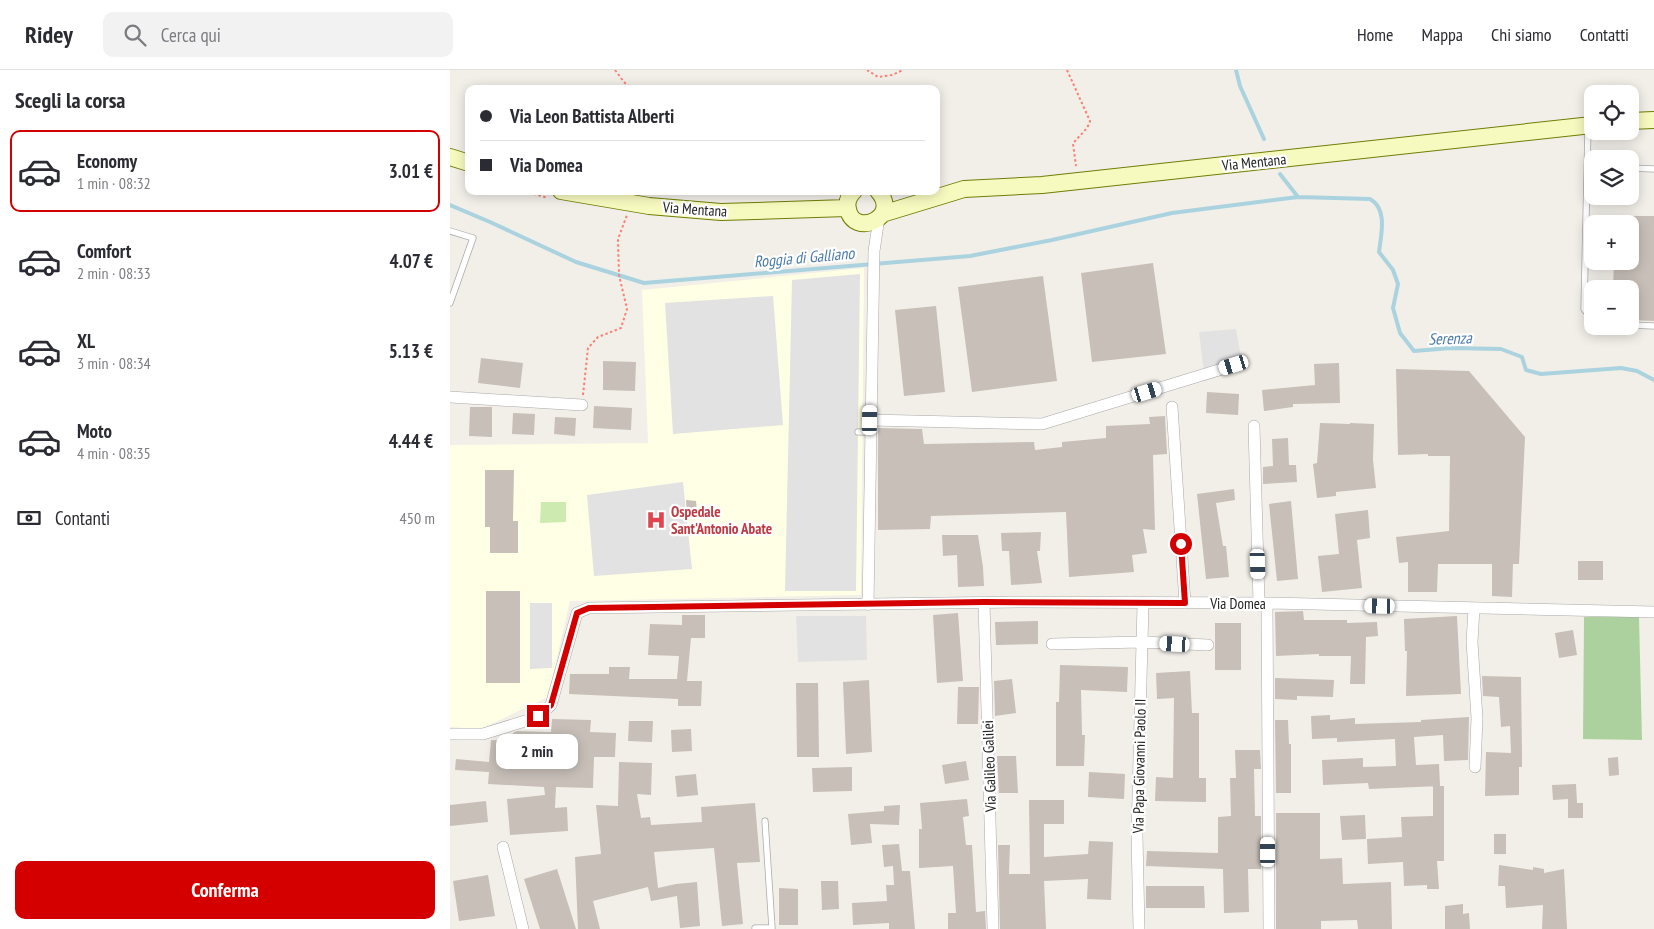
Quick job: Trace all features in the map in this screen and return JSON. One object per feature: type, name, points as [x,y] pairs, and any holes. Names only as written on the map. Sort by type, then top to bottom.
[{"type":"street","points":[[1639,121],[1654,120]]},
{"type":"street","name":"Via Mentana","points":[[877,210],[916,203],[964,189],[1042,185],[1584,127]]},
{"type":"street","points":[[450,157],[465,162]]},
{"type":"street","name":"Via Mentana","points":[[585,195],[632,203],[721,212],[801,209],[851,197]]},
{"type":"street","points":[[851,197],[849,213],[855,221],[877,210]]},
{"type":"street","points":[[868,605],[866,428],[877,210]]},
{"type":"street","points":[[866,428],[1042,424],[1234,365]]},
{"type":"street","points":[[450,397],[582,405]]},
{"type":"street","points":[[1172,407],[1185,603]]},
{"type":"street","points":[[1254,426],[1263,603],[1268,929]]},
{"type":"street","name":"Via Domea","points":[[450,734],[483,734],[538,716],[551,705],[577,613],[589,608],[984,602],[1263,603],[1654,612]]},
{"type":"street","name":"Via Galileo Galilei","points":[[984,602],[994,929]]},
{"type":"street","name":"Via Papa Giovanni Paolo II","points":[[1139,929],[1138,835],[1143,604]]},
{"type":"street","points":[[1474,608],[1472,642],[1477,718],[1475,767]]},
{"type":"street","points":[[1052,644],[1142,642],[1208,645]]},
{"type":"street","points":[[503,847],[523,929]]},
{"type":"lane","points":[[1639,168],[1654,168]]},
{"type":"lane","points":[[1585,280],[1588,205]]},
{"type":"lane","points":[[450,231],[473,238],[450,303]]},
{"type":"lane","points":[[1639,325],[1654,326]]},
{"type":"lane","points":[[755,929],[772,928],[766,821]]},
{"type":"path","points":[[615,70],[627,85]]},
{"type":"path","points":[[867,70],[878,77],[892,75],[903,70]]},
{"type":"path","points":[[1067,70],[1090,121],[1089,126],[1073,144],[1075,162],[1081,180]]},
{"type":"path","points":[[582,405],[588,348],[598,337],[621,328],[627,309],[619,276],[618,239],[632,203]]},
{"type":"shaded area","name":"Ospedale Sant'Antonio Abate","points":[[864,268],[861,595],[570,601],[548,697],[481,729],[450,727],[450,445],[648,443],[642,290]]},
{"type":"shaded area","points":[[860,274],[856,591],[785,591],[792,280]]},
{"type":"shaded area","points":[[773,296],[783,425],[673,434],[665,303]]},
{"type":"shaded area","points":[[1236,329],[1243,369],[1205,381],[1199,332]]},
{"type":"shaded area","points":[[683,482],[692,569],[594,576],[587,495]]},
{"type":"shaded area","points":[[530,603],[552,603],[552,668],[530,669]]},
{"type":"shaded area","points":[[796,616],[866,616],[867,660],[798,662]]},
{"type":"green space","points":[[541,502],[566,502],[566,522],[540,523]]},
{"type":"green space","points":[[1584,617],[1639,617],[1642,740],[1583,739]]},
{"type":"building","points":[[1639,216],[1654,216],[1654,321],[1639,320],[1639,280],[1613,280],[1614,270],[1639,270]]},
{"type":"building","points":[[1153,263],[1166,354],[1092,362],[1081,273]]},
{"type":"building","points":[[1043,276],[1057,381],[972,392],[958,287]]},
{"type":"building","points":[[936,306],[945,392],[904,396],[895,310]]},
{"type":"building","points":[[481,358],[523,363],[520,388],[478,383]]},
{"type":"building","points":[[603,361],[636,362],[635,391],[603,390]]},
{"type":"building","points":[[1339,363],[1340,403],[1293,404],[1293,407],[1264,411],[1262,390],[1315,385],[1314,364]]},
{"type":"building","points":[[1396,369],[1469,371],[1525,437],[1519,564],[1513,564],[1512,597],[1492,596],[1492,564],[1438,564],[1437,592],[1408,592],[1408,562],[1399,563],[1396,537],[1449,531],[1450,456],[1428,456],[1428,454],[1398,455]]},
{"type":"building","points":[[1207,392],[1239,394],[1238,415],[1206,413]]},
{"type":"building","points":[[594,406],[632,408],[631,430],[593,428]]},
{"type":"building","points":[[470,407],[492,407],[492,437],[469,436]]},
{"type":"building","points":[[513,413],[535,414],[534,435],[512,434]]},
{"type":"building","points":[[1165,416],[1167,454],[1153,455],[1155,530],[1143,529],[1147,553],[1132,555],[1134,572],[1069,577],[1066,512],[931,516],[930,529],[878,530],[878,428],[922,429],[924,444],[1034,442],[1035,450],[1062,447],[1062,442],[1106,438],[1106,426],[1150,424],[1149,417]]},
{"type":"building","points":[[555,417],[576,418],[575,436],[554,434]]},
{"type":"building","points":[[1320,423],[1374,424],[1373,460],[1376,488],[1336,492],[1336,496],[1317,498],[1313,464],[1317,463]]},
{"type":"building","points":[[1288,438],[1289,465],[1296,465],[1297,482],[1263,484],[1263,467],[1273,466],[1272,439]]},
{"type":"building","points":[[485,470],[514,470],[513,521],[518,521],[518,553],[490,553],[490,527],[485,527]]},
{"type":"building","points":[[1234,489],[1235,500],[1216,503],[1223,546],[1226,546],[1229,577],[1206,579],[1197,494]]},
{"type":"building","points":[[686,500],[696,501],[697,512],[687,515]]},
{"type":"building","points":[[1291,501],[1298,579],[1277,581],[1269,504]]},
{"type":"building","points":[[1368,510],[1370,538],[1357,540],[1362,588],[1322,592],[1318,556],[1339,554],[1335,514]]},
{"type":"building","points":[[1041,532],[1040,551],[1037,551],[1042,583],[1011,585],[1009,551],[1002,551],[1001,533]]},
{"type":"building","points":[[942,535],[978,535],[984,586],[958,587],[957,555],[943,556]]},
{"type":"building","points":[[1578,561],[1603,561],[1603,580],[1578,580]]},
{"type":"building","points":[[486,591],[520,591],[520,683],[486,683]]},
{"type":"building","points":[[1303,611],[1304,620],[1347,620],[1347,623],[1377,622],[1378,636],[1366,637],[1365,684],[1350,684],[1351,656],[1319,656],[1319,654],[1276,656],[1275,612]]},
{"type":"building","points":[[958,613],[963,681],[937,683],[933,615]]},
{"type":"building","points":[[682,615],[705,615],[705,638],[691,638],[687,681],[702,681],[701,706],[678,706],[678,699],[569,694],[570,674],[609,674],[609,667],[630,667],[629,679],[677,679],[679,656],[648,655],[650,624],[682,625]]},
{"type":"building","points":[[1457,616],[1461,694],[1406,696],[1407,651],[1405,651],[1404,619]]},
{"type":"building","points":[[1038,621],[1038,644],[996,645],[995,622]]},
{"type":"building","points":[[1215,623],[1241,623],[1241,670],[1215,670]]},
{"type":"building","points":[[1573,630],[1577,655],[1559,658],[1555,633]]},
{"type":"building","points":[[1060,665],[1128,667],[1127,692],[1081,690],[1082,735],[1085,735],[1084,766],[1056,766],[1056,702],[1059,702]]},
{"type":"building","points":[[1190,671],[1192,713],[1199,713],[1199,778],[1206,778],[1206,802],[1155,801],[1156,777],[1173,778],[1174,698],[1157,699],[1156,673]]},
{"type":"building","points":[[1482,676],[1521,677],[1522,767],[1519,767],[1519,795],[1485,796],[1486,752],[1511,753],[1510,726],[1501,727],[1499,697],[1483,696]]},
{"type":"building","points":[[1275,678],[1334,680],[1333,697],[1297,696],[1297,700],[1275,699]]},
{"type":"building","points":[[1012,679],[1016,713],[995,716],[994,681]]},
{"type":"building","points":[[869,680],[872,752],[846,754],[843,682]]},
{"type":"building","points":[[796,683],[818,683],[819,757],[797,757]]},
{"type":"building","points":[[958,687],[979,687],[978,724],[957,724]]},
{"type":"building","points":[[1330,715],[1330,720],[1355,718],[1355,724],[1421,722],[1421,720],[1469,717],[1468,760],[1444,761],[1443,735],[1414,737],[1416,765],[1439,764],[1440,786],[1369,789],[1368,783],[1323,785],[1322,760],[1363,758],[1363,767],[1396,766],[1395,739],[1337,742],[1337,738],[1312,739],[1311,716]]},
{"type":"building","points":[[552,719],[591,720],[590,732],[616,733],[615,757],[594,757],[593,788],[556,787],[555,808],[567,807],[568,831],[510,835],[507,799],[545,795],[544,787],[488,784],[489,772],[455,770],[456,759],[489,762],[491,740],[513,741],[513,733],[517,731],[551,732]]},
{"type":"building","points":[[1275,720],[1288,720],[1289,744],[1291,744],[1291,793],[1276,793]]},
{"type":"building","points":[[629,721],[653,721],[652,742],[628,741]]},
{"type":"building","points":[[691,729],[692,751],[672,752],[671,730]]},
{"type":"building","points":[[1235,750],[1260,750],[1261,769],[1254,769],[1255,816],[1261,816],[1261,869],[1248,869],[1249,912],[1224,913],[1223,869],[1146,866],[1147,851],[1218,853],[1218,817],[1231,816],[1230,778],[1236,778]]},
{"type":"building","points":[[997,756],[1016,756],[1018,793],[999,793]]},
{"type":"building","points":[[1618,757],[1619,775],[1609,776],[1608,758]]},
{"type":"building","points":[[966,761],[969,780],[945,784],[942,765]]},
{"type":"building","points":[[619,762],[652,763],[651,795],[637,794],[641,818],[650,817],[651,825],[702,822],[701,807],[755,803],[760,862],[737,863],[743,924],[722,926],[714,848],[654,852],[658,888],[697,882],[700,926],[680,928],[677,896],[651,901],[648,887],[593,901],[600,929],[578,929],[575,857],[601,854],[596,805],[618,806]]},
{"type":"building","points":[[852,767],[852,791],[813,792],[812,768]]},
{"type":"building","points":[[1089,772],[1125,774],[1124,799],[1088,797]]},
{"type":"building","points":[[696,774],[698,795],[677,797],[675,776]]},
{"type":"building","points":[[1576,784],[1577,803],[1583,803],[1583,818],[1568,818],[1568,799],[1553,800],[1552,785]]},
{"type":"building","points":[[1433,786],[1444,786],[1444,861],[1437,861],[1439,889],[1427,889],[1427,885],[1404,886],[1403,862],[1368,864],[1367,839],[1402,837],[1401,817],[1433,816]]},
{"type":"building","points":[[967,799],[969,816],[963,817],[966,845],[972,845],[976,912],[985,911],[986,929],[948,929],[948,913],[956,913],[953,866],[919,868],[919,829],[922,829],[920,803]]},
{"type":"building","points":[[1029,800],[1064,800],[1064,824],[1044,824],[1044,857],[1088,854],[1089,841],[1113,842],[1111,900],[1087,899],[1088,879],[1044,881],[1046,929],[1000,929],[998,845],[1010,845],[1009,874],[1030,874]]},
{"type":"building","points":[[486,801],[488,822],[450,826],[450,805]]},
{"type":"building","points":[[900,805],[899,825],[870,824],[872,843],[851,845],[848,814],[884,811],[884,806]]},
{"type":"building","points":[[1276,813],[1320,813],[1320,859],[1342,858],[1343,884],[1391,882],[1392,929],[1358,929],[1357,920],[1321,921],[1321,929],[1276,929]]},
{"type":"building","points":[[1365,815],[1366,839],[1342,840],[1340,816]]},
{"type":"building","points":[[1494,834],[1506,834],[1506,854],[1494,854]]},
{"type":"building","points":[[899,844],[902,871],[910,871],[915,929],[889,929],[889,923],[853,925],[852,903],[887,901],[886,885],[894,885],[893,866],[884,867],[882,845]]},
{"type":"building","points":[[1499,865],[1533,870],[1533,867],[1544,869],[1544,873],[1564,869],[1567,929],[1542,929],[1543,905],[1506,908],[1505,886],[1498,886]]},
{"type":"building","points":[[557,869],[576,929],[540,929],[524,879]]},
{"type":"building","points":[[488,875],[495,916],[459,921],[453,881]]},
{"type":"building","points":[[821,881],[838,881],[839,909],[822,910]]},
{"type":"building","points":[[1146,886],[1204,886],[1205,908],[1146,908]]},
{"type":"building","points":[[779,888],[798,889],[798,925],[779,925]]},
{"type":"building","points":[[1463,904],[1463,914],[1469,913],[1470,929],[1445,929],[1445,906]]},
{"type":"waterway","name":"Serenza","points":[[1236,70],[1240,86],[1264,139]]},
{"type":"waterway","name":"Serenza","points":[[1280,174],[1298,197]]},
{"type":"waterway","name":"Roggia di Galliano","points":[[450,205],[576,262],[644,283],[970,256],[1172,213],[1298,197],[1370,199],[1376,203],[1381,216],[1382,230],[1379,252],[1393,270],[1398,284],[1393,308],[1400,333],[1414,351],[1451,348],[1501,349],[1522,357],[1526,370],[1541,374],[1621,368],[1637,371],[1654,380]]},
{"type":"place","name":"Ospedale Sant'Antonio Abate","points":[[656,520]]},
{"type":"route","points":[[538,716],[551,705],[577,613],[589,608],[984,602],[1185,603],[1181,544]]}]
